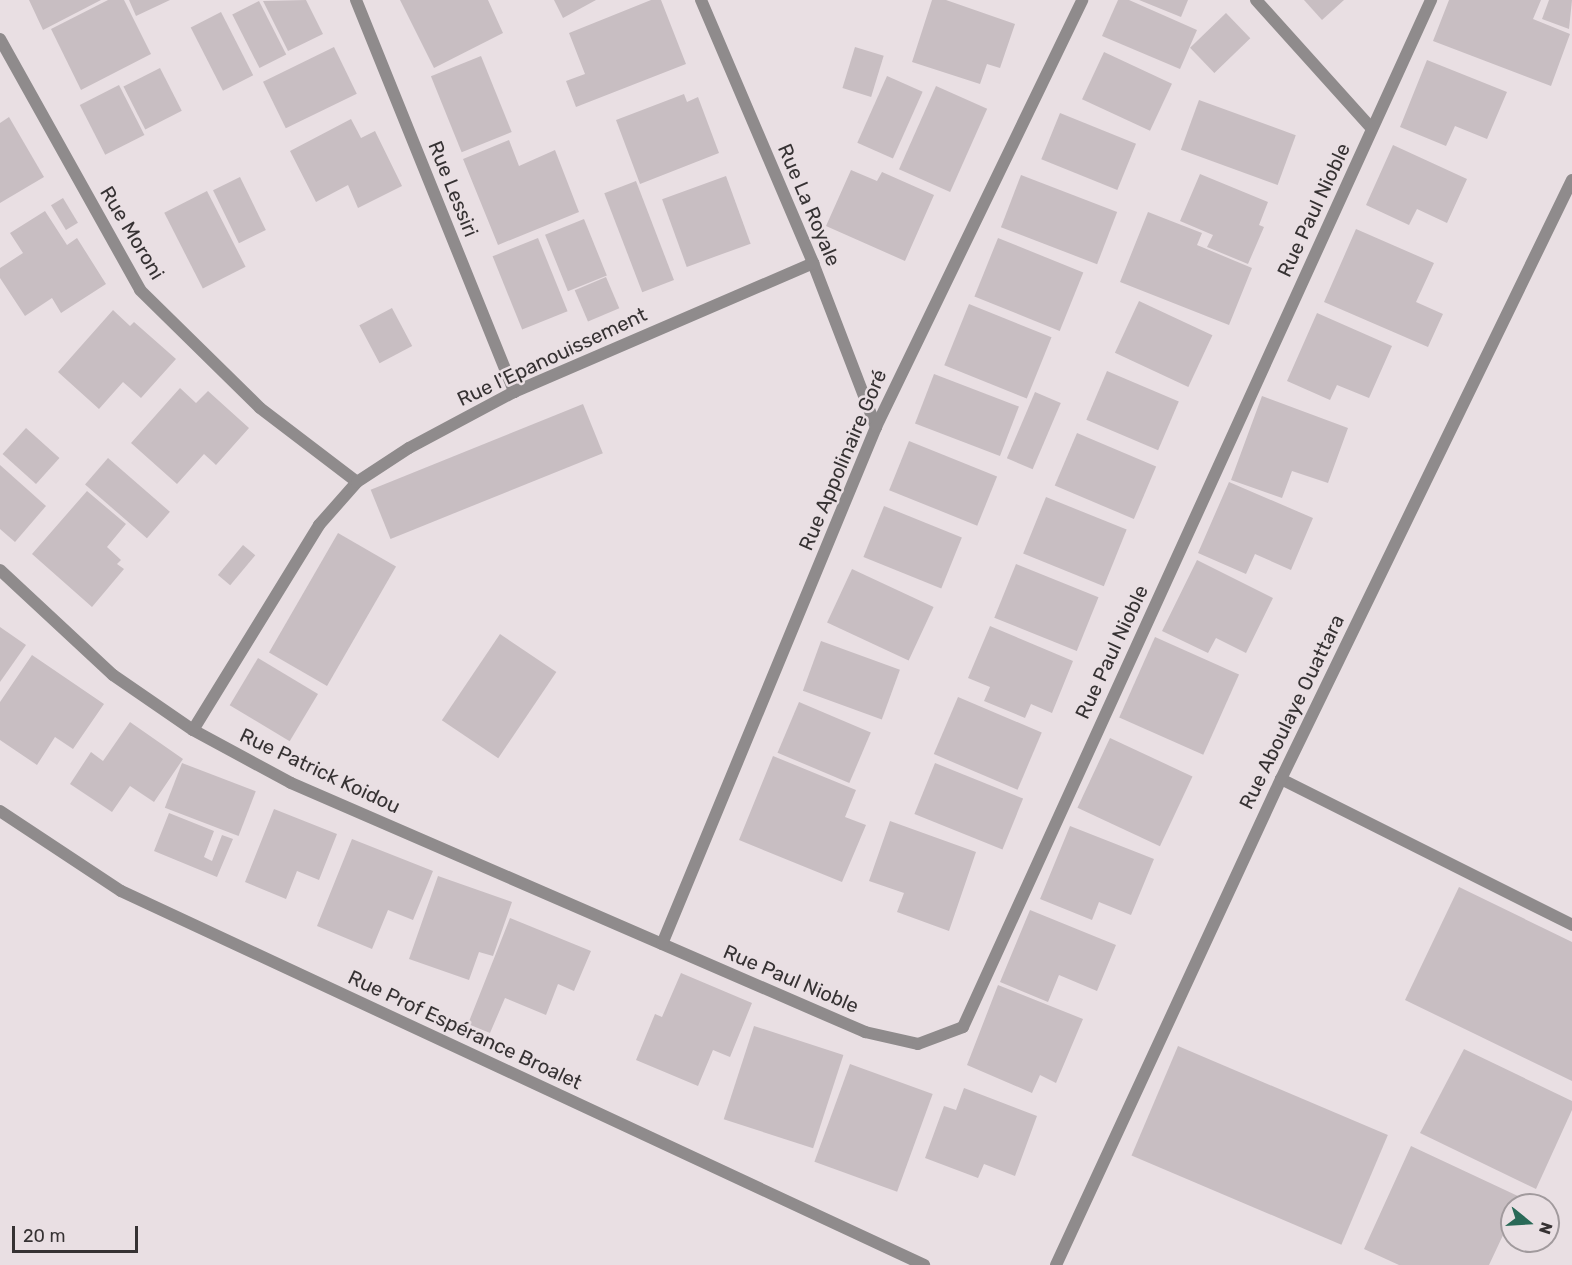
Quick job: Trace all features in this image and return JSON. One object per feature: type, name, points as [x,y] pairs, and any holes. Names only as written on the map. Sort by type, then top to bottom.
[{"type":"street","name":"Rue Lessiri","points":[[356,0],[514,392]]},
{"type":"street","name":"Rue La Royale","points":[[700,0],[813,263],[876,427]]},
{"type":"street","name":"Rue Appolinaire Goré","points":[[662,944],[876,427],[1082,0]]},
{"type":"street","points":[[1256,0],[1372,129]]},
{"type":"street","name":"Rue Paul Nioble","points":[[662,944],[865,1032],[918,1044],[963,1027],[1431,0]]},
{"type":"street","name":"Rue Moroni","points":[[0,39],[140,290],[260,408],[357,482]]},
{"type":"street","name":"Rue Aboulaye Ouattara","points":[[1056,1265],[1281,779],[1572,180]]},
{"type":"street","name":"Rue l'Epanouissement","points":[[193,730],[319,525],[357,482],[409,448],[514,392],[813,263]]},
{"type":"street","name":"Rue Patrick Koidou","points":[[0,570],[112,675],[193,730],[291,783],[662,944]]},
{"type":"street","points":[[1281,779],[1572,925]]},
{"type":"street","name":"Rue Prof Espérance Broalet","points":[[0,811],[121,891],[924,1265]]},
{"type":"building","points":[[29,0],[101,0],[43,30]]},
{"type":"building","points":[[108,0],[124,0],[151,54],[81,90],[51,29]]},
{"type":"building","points":[[129,0],[170,0],[136,16]]},
{"type":"building","points":[[306,0],[323,34],[288,51],[263,1]]},
{"type":"building","points":[[400,0],[488,0],[503,33],[434,68]]},
{"type":"building","points":[[554,0],[596,0],[563,18]]},
{"type":"building","points":[[651,0],[661,0],[686,64],[576,107],[566,81],[585,74],[569,33]]},
{"type":"building","points":[[932,0],[946,0],[1015,24],[1000,68],[987,64],[980,84],[912,62]]},
{"type":"building","points":[[1118,0],[1129,0],[1197,30],[1180,69],[1102,36]]},
{"type":"building","points":[[1139,0],[1188,0],[1181,17]]},
{"type":"building","points":[[1304,0],[1344,0],[1322,20]]},
{"type":"building","points":[[1449,0],[1541,0],[1533,19],[1570,34],[1551,86],[1433,41]]},
{"type":"building","points":[[1549,0],[1572,0],[1569,29],[1542,19]]},
{"type":"building","points":[[259,1],[286,54],[260,68],[232,15]]},
{"type":"building","points":[[221,12],[253,75],[223,91],[191,27]]},
{"type":"building","points":[[1226,13],[1250,38],[1214,73],[1190,48]]},
{"type":"building","points":[[334,47],[357,94],[286,128],[263,82]]},
{"type":"building","points":[[855,47],[884,56],[871,97],[842,88]]},
{"type":"building","points":[[1104,52],[1172,84],[1150,131],[1082,99]]},
{"type":"building","points":[[481,56],[512,132],[462,152],[431,76]]},
{"type":"building","points":[[1427,60],[1507,92],[1487,139],[1455,126],[1446,146],[1400,127]]},
{"type":"building","points":[[160,68],[182,111],[145,129],[123,87]]},
{"type":"building","points":[[887,76],[923,92],[893,159],[857,143]]},
{"type":"building","points":[[119,85],[144,135],[105,155],[80,105]]},
{"type":"building","points":[[936,86],[987,109],[950,192],[899,169]]},
{"type":"building","points":[[684,94],[687,102],[698,97],[719,153],[640,184],[616,120]]},
{"type":"building","points":[[1199,100],[1296,135],[1278,185],[1181,150]]},
{"type":"building","points":[[1060,113],[1136,144],[1117,190],[1041,159]]},
{"type":"building","points":[[9,117],[44,177],[0,203],[0,123]]},
{"type":"building","points":[[351,119],[361,138],[375,131],[402,186],[358,208],[348,185],[316,202],[290,151]]},
{"type":"building","points":[[509,140],[519,166],[555,150],[579,212],[498,245],[463,159]]},
{"type":"building","points":[[1393,145],[1467,179],[1447,223],[1417,209],[1409,225],[1366,205]]},
{"type":"building","points":[[851,170],[877,181],[882,172],[934,195],[905,261],[826,226]]},
{"type":"building","points":[[1200,174],[1268,202],[1259,225],[1264,227],[1248,264],[1207,247],[1213,235],[1180,221]]},
{"type":"building","points":[[1021,175],[1117,212],[1097,264],[1001,227]]},
{"type":"building","points":[[726,176],[751,244],[687,267],[662,199]]},
{"type":"building","points":[[240,177],[266,230],[239,243],[213,190]]},
{"type":"building","points":[[636,181],[674,280],[642,292],[604,193]]},
{"type":"building","points":[[207,191],[246,267],[203,289],[164,213]]},
{"type":"building","points":[[63,198],[78,223],[66,230],[51,205]]},
{"type":"building","points":[[45,211],[67,245],[77,238],[106,284],[61,313],[52,298],[25,316],[0,278],[0,268],[23,253],[10,233]]},
{"type":"building","points":[[1148,212],[1202,233],[1197,245],[1252,268],[1229,325],[1120,282]]},
{"type":"building","points":[[584,219],[607,276],[568,291],[545,235]]},
{"type":"building","points":[[1356,229],[1434,263],[1416,302],[1443,314],[1428,347],[1324,302]]},
{"type":"building","points":[[538,238],[568,311],[522,330],[493,256]]},
{"type":"building","points":[[998,238],[1083,272],[1060,331],[974,296]]},
{"type":"building","points":[[606,277],[619,308],[588,322],[575,290]]},
{"type":"building","points":[[1139,301],[1212,335],[1188,387],[1115,353]]},
{"type":"building","points":[[969,304],[1052,337],[1027,399],[944,365]]},
{"type":"building","points":[[392,308],[412,346],[380,363],[359,325]]},
{"type":"building","points":[[113,310],[130,326],[134,322],[176,359],[141,398],[123,382],[99,409],[58,372]]},
{"type":"building","points":[[1317,313],[1392,346],[1369,398],[1337,385],[1330,400],[1287,381]]},
{"type":"building","points":[[1107,371],[1179,401],[1158,450],[1086,420]]},
{"type":"building","points":[[934,374],[1019,407],[1000,456],[915,423]]},
{"type":"building","points":[[180,388],[196,403],[208,391],[249,428],[216,465],[204,454],[177,484],[131,443]]},
{"type":"building","points":[[1035,392],[1061,403],[1033,469],[1007,458]]},
{"type":"building","points":[[1262,396],[1348,428],[1328,483],[1292,471],[1282,498],[1231,480]]},
{"type":"building","points":[[583,404],[603,453],[391,539],[371,490]]},
{"type":"building","points":[[26,428],[59,458],[36,484],[3,454]]},
{"type":"building","points":[[1077,433],[1156,467],[1134,519],[1055,485]]},
{"type":"building","points":[[909,441],[997,477],[977,526],[889,490]]},
{"type":"building","points":[[108,458],[170,512],[147,538],[85,484]]},
{"type":"building","points":[[0,465],[46,506],[15,542],[0,529]]},
{"type":"building","points":[[1229,482],[1313,518],[1291,570],[1255,554],[1246,574],[1198,553]]},
{"type":"building","points":[[87,491],[126,524],[107,547],[121,560],[117,564],[124,569],[92,607],[32,554]]},
{"type":"building","points":[[1046,497],[1127,530],[1104,586],[1023,554]]},
{"type":"building","points":[[884,506],[962,537],[941,588],[863,557]]},
{"type":"building","points":[[338,533],[396,566],[327,686],[269,653]]},
{"type":"building","points":[[243,545],[255,555],[230,585],[218,575]]},
{"type":"building","points":[[1197,560],[1273,598],[1246,653],[1216,638],[1208,653],[1162,631]]},
{"type":"building","points":[[1016,564],[1099,597],[1077,651],[994,618]]},
{"type":"building","points":[[852,569],[934,607],[909,661],[827,622]]},
{"type":"building","points":[[990,626],[1073,661],[1052,713],[1031,704],[1025,718],[984,701],[990,687],[968,678]]},
{"type":"building","points":[[0,627],[26,645],[0,682]]},
{"type":"building","points":[[500,634],[556,672],[498,758],[442,720]]},
{"type":"building","points":[[1155,637],[1239,674],[1203,755],[1119,717]]},
{"type":"building","points":[[821,641],[900,670],[882,720],[803,691]]},
{"type":"building","points":[[32,655],[104,704],[73,749],[55,737],[37,765],[0,740],[0,702]]},
{"type":"building","points":[[258,658],[318,694],[290,741],[230,705]]},
{"type":"building","points":[[958,697],[1042,733],[1018,790],[934,754]]},
{"type":"building","points":[[799,702],[871,732],[849,783],[778,753]]},
{"type":"building","points":[[130,722],[183,759],[154,802],[130,786],[112,812],[70,784],[91,752],[103,761]]},
{"type":"building","points":[[1110,738],[1192,776],[1160,846],[1077,808]]},
{"type":"building","points":[[773,756],[856,790],[845,817],[866,825],[842,882],[739,840]]},
{"type":"building","points":[[182,763],[256,791],[239,836],[165,808]]},
{"type":"building","points":[[935,763],[1023,799],[1002,850],[914,814]]},
{"type":"building","points":[[274,809],[337,834],[319,880],[297,871],[286,899],[245,882]]},
{"type":"building","points":[[169,813],[214,831],[204,857],[212,861],[222,835],[233,839],[217,877],[154,851]]},
{"type":"building","points":[[890,821],[976,852],[949,931],[897,912],[904,893],[869,881]]},
{"type":"building","points":[[1070,826],[1154,859],[1131,915],[1099,902],[1092,920],[1040,899]]},
{"type":"building","points":[[352,839],[433,871],[413,920],[388,910],[372,949],[317,926]]},
{"type":"building","points":[[438,876],[512,902],[493,956],[479,952],[469,980],[409,959]]},
{"type":"building","points":[[1459,887],[1572,942],[1572,1081],[1405,1000]]},
{"type":"building","points":[[1030,910],[1116,945],[1097,991],[1059,975],[1048,1002],[1000,982]]},
{"type":"building","points":[[510,918],[591,951],[574,991],[558,984],[546,1015],[505,998],[490,1033],[468,1024]]},
{"type":"building","points":[[681,973],[752,1003],[730,1057],[713,1050],[698,1086],[636,1060],[655,1014],[662,1017]]},
{"type":"building","points":[[998,985],[1083,1019],[1056,1083],[1040,1075],[1032,1093],[967,1065]]},
{"type":"building","points":[[754,1026],[843,1055],[813,1148],[724,1119]]},
{"type":"building","points":[[1178,1046],[1388,1135],[1341,1245],[1132,1156]]},
{"type":"building","points":[[1464,1049],[1572,1101],[1572,1110],[1536,1189],[1420,1133]]},
{"type":"building","points":[[850,1064],[933,1094],[897,1192],[814,1162]]},
{"type":"building","points":[[964,1088],[1037,1116],[1015,1176],[984,1164],[978,1178],[925,1158],[944,1106],[956,1110]]},
{"type":"building","points":[[1411,1146],[1511,1193],[1500,1193],[1500,1242],[1489,1265],[1399,1265],[1364,1249]]}]
